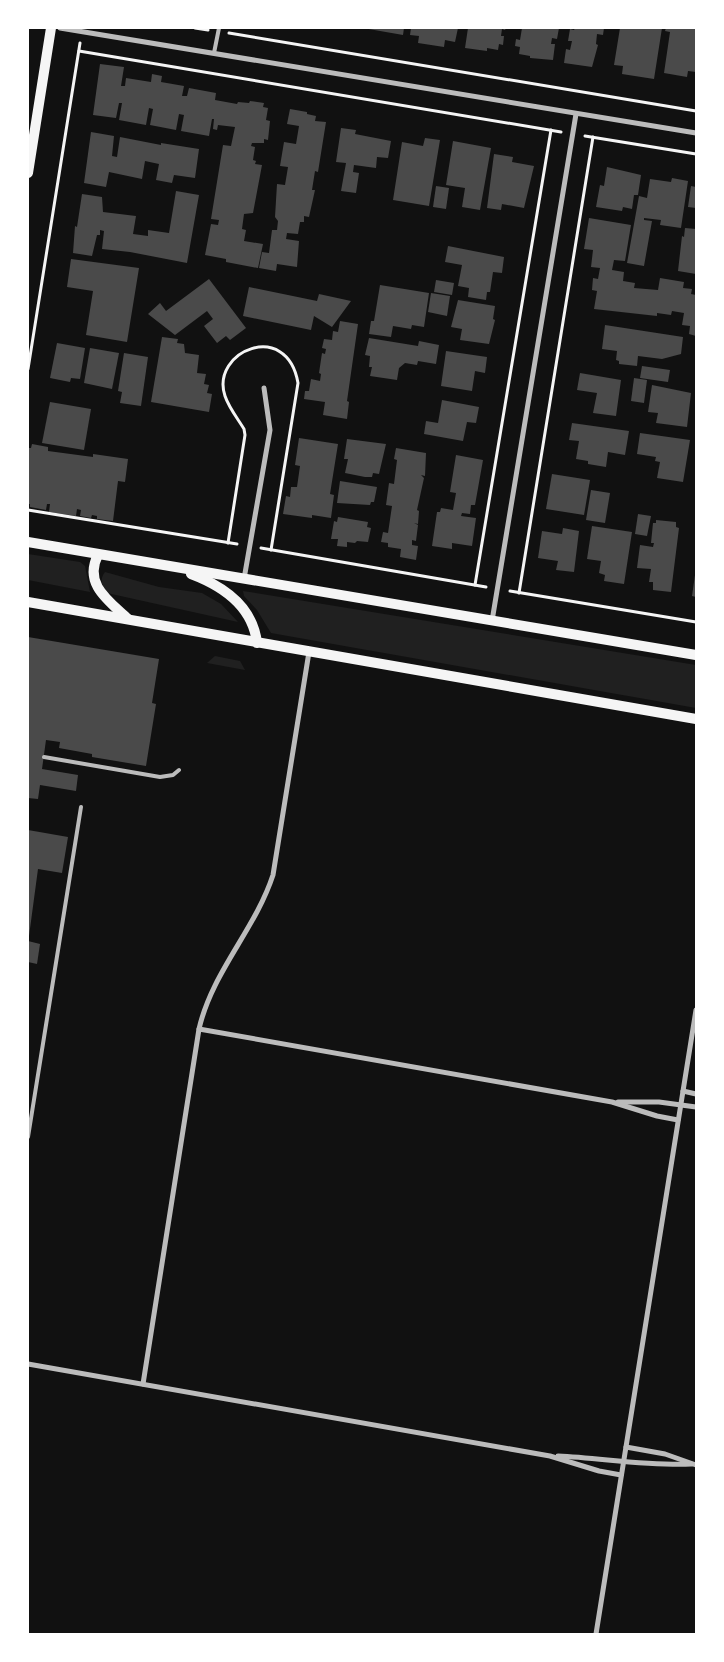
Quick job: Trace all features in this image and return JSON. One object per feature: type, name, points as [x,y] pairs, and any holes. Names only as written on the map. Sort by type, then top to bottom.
[{"type":"main road","points":[[28,173],[51,28]]},
{"type":"main road","points":[[28,542],[696,655]]},
{"type":"main road","points":[[98,555],[93,572],[96,587],[129,620]]},
{"type":"main road","points":[[164,566],[216,586],[230,596],[253,620],[257,643]]},
{"type":"main road","points":[[28,602],[696,719]]},
{"type":"street","points":[[60,28],[696,134]]},
{"type":"street","points":[[492,621],[576,114]]},
{"type":"street","points":[[244,579],[270,430],[264,388]]},
{"type":"street","points":[[143,1384],[199,1028],[208,999],[265,896],[273,875],[309,651]]},
{"type":"street","points":[[596,1634],[696,1010]]},
{"type":"street","points":[[199,1028],[612,1102],[657,1116],[678,1120]]},
{"type":"street","points":[[683,1091],[696,1094]]},
{"type":"street","points":[[612,1102],[696,1107]]},
{"type":"street","points":[[28,1364],[550,1456],[624,1460],[663,1465],[694,1464]]},
{"type":"street","points":[[626,1447],[665,1454],[694,1464]]},
{"type":"street","points":[[550,1456],[599,1471],[622,1475]]},
{"type":"lane","points":[[214,53],[218,29]]},
{"type":"lane","points":[[44,757],[160,777],[173,775],[178,770]]},
{"type":"lane","points":[[28,1137],[81,807]]},
{"type":"path","points":[[195,28],[218,29],[696,111]]},
{"type":"path","points":[[28,369],[82,31]]},
{"type":"path","points":[[78,51],[696,154]]},
{"type":"path","points":[[475,585],[551,130]]},
{"type":"path","points":[[519,592],[594,137]]},
{"type":"path","points":[[28,510],[696,622]]},
{"type":"shaded area","points":[[28,554],[80,562],[85,566],[90,592],[28,580]]},
{"type":"shaded area","points":[[105,572],[159,587],[202,593],[221,604],[238,622],[107,593],[102,582]]},
{"type":"shaded area","points":[[243,591],[696,665],[696,708],[271,633],[257,610],[244,596]]},
{"type":"shaded area","points":[[215,656],[240,661],[245,670],[207,663]]},
{"type":"building","points":[[363,28],[404,28],[403,35]]},
{"type":"building","points":[[411,28],[458,28],[455,42],[445,40],[444,47],[418,43],[419,36],[410,35]]},
{"type":"building","points":[[468,28],[506,28],[505,30],[502,29],[501,36],[504,36],[503,45],[499,44],[498,50],[487,48],[487,51],[465,48]]},
{"type":"building","points":[[522,28],[559,28],[557,39],[552,38],[551,44],[555,44],[553,60],[530,58],[530,56],[519,54],[520,47],[515,46],[516,39],[520,40]]},
{"type":"building","points":[[575,28],[604,28],[603,35],[597,34],[596,44],[598,45],[592,67],[564,63],[566,49],[570,50],[572,41],[568,41],[570,29],[574,30]]},
{"type":"building","points":[[620,28],[662,28],[654,79],[622,74],[623,66],[614,65]]},
{"type":"building","points":[[666,28],[696,28],[696,72],[688,71],[687,77],[664,73],[670,32],[665,31]]},
{"type":"building","points":[[100,64],[124,67],[121,86],[125,86],[126,78],[151,82],[152,74],[162,76],[161,82],[184,86],[182,96],[187,96],[189,88],[216,93],[215,100],[237,104],[238,102],[249,103],[250,101],[264,103],[263,107],[268,108],[266,120],[270,121],[268,140],[264,139],[264,143],[252,143],[251,146],[255,147],[253,160],[256,161],[255,164],[262,165],[253,213],[244,214],[242,229],[246,230],[244,241],[263,244],[258,268],[226,262],[226,259],[205,255],[211,224],[218,225],[219,220],[211,219],[223,145],[231,146],[235,127],[218,125],[217,130],[213,129],[214,119],[212,119],[209,136],[181,131],[184,115],[179,114],[176,130],[150,125],[153,109],[149,108],[146,125],[119,120],[122,103],[119,103],[116,118],[93,115]]},
{"type":"building","points":[[290,109],[307,112],[307,114],[316,116],[315,121],[326,122],[318,172],[315,171],[312,190],[315,190],[309,217],[304,216],[304,222],[300,222],[298,234],[287,233],[286,239],[299,241],[297,267],[277,264],[276,271],[259,268],[262,252],[269,253],[272,230],[277,230],[278,221],[275,217],[277,184],[285,185],[288,167],[280,166],[284,142],[296,144],[299,126],[287,124]]},
{"type":"building","points":[[341,128],[356,130],[355,134],[391,141],[388,158],[377,157],[376,168],[354,165],[353,172],[359,173],[356,193],[341,191],[346,163],[336,162]]},
{"type":"building","points":[[91,132],[114,136],[112,156],[117,157],[120,137],[161,145],[161,143],[199,149],[195,178],[174,175],[172,183],[156,180],[159,164],[145,161],[142,179],[109,172],[106,187],[84,183]]},
{"type":"building","points":[[425,138],[440,140],[429,206],[393,200],[402,142],[423,146]]},
{"type":"building","points":[[453,141],[491,148],[480,210],[462,207],[465,188],[446,185]]},
{"type":"building","points":[[494,154],[513,157],[512,162],[534,166],[524,208],[502,204],[501,210],[487,208]]},
{"type":"building","points":[[607,167],[641,175],[638,195],[634,195],[632,209],[623,207],[622,211],[596,207],[600,185],[604,186]]},
{"type":"building","points":[[672,178],[688,181],[681,228],[660,225],[661,220],[644,218],[644,220],[652,221],[644,266],[627,263],[639,196],[647,198],[650,179],[671,182]]},
{"type":"building","points":[[436,186],[449,188],[446,209],[433,207]]},
{"type":"building","points":[[691,186],[696,187],[696,208],[688,207]]},
{"type":"building","points":[[176,191],[199,195],[187,263],[130,252],[102,249],[104,231],[100,230],[92,256],[73,253],[75,226],[77,227],[82,194],[102,197],[103,212],[136,216],[133,234],[148,236],[148,230],[169,233]]},
{"type":"building","points":[[589,218],[631,225],[625,261],[614,260],[612,270],[624,272],[623,281],[635,283],[634,288],[658,290],[660,278],[684,282],[683,288],[692,289],[691,294],[696,295],[696,336],[689,334],[690,326],[682,325],[684,313],[672,311],[671,315],[657,313],[657,316],[594,309],[597,291],[592,290],[593,278],[598,279],[600,268],[591,267],[593,250],[584,249]]},
{"type":"building","points":[[685,228],[696,229],[696,274],[678,271],[682,236],[684,237]]},
{"type":"building","points":[[448,246],[504,257],[502,273],[493,272],[490,292],[487,292],[486,300],[468,297],[469,288],[458,286],[462,265],[445,262]]},
{"type":"building","points":[[71,259],[139,268],[127,342],[86,335],[93,291],[67,287]]},
{"type":"building","points":[[209,279],[246,328],[230,340],[226,336],[217,343],[204,326],[213,319],[207,311],[175,335],[148,314],[160,303],[166,311]]},
{"type":"building","points":[[436,280],[454,283],[452,295],[434,292]]},
{"type":"building","points":[[380,285],[429,293],[424,327],[412,325],[411,329],[393,326],[391,337],[369,334],[371,321],[374,321]]},
{"type":"building","points":[[249,287],[317,301],[319,294],[351,301],[332,327],[314,316],[311,330],[243,316]]},
{"type":"building","points":[[431,293],[450,296],[447,316],[428,312]]},
{"type":"building","points":[[458,300],[495,306],[493,319],[495,320],[489,344],[460,340],[462,329],[451,327]]},
{"type":"building","points":[[340,321],[358,324],[347,401],[349,402],[347,419],[323,415],[325,402],[304,399],[305,391],[309,391],[311,379],[320,381],[321,374],[319,373],[322,353],[325,354],[326,349],[322,348],[324,339],[332,340],[333,331],[338,332]]},
{"type":"building","points":[[605,325],[683,337],[681,354],[662,359],[638,356],[637,366],[619,364],[619,361],[616,360],[617,351],[602,349]]},
{"type":"building","points":[[162,337],[178,339],[177,343],[184,344],[185,353],[199,355],[197,373],[206,374],[204,384],[209,385],[207,393],[212,394],[209,412],[151,402]]},
{"type":"building","points":[[369,338],[418,346],[419,341],[439,345],[436,364],[418,361],[417,365],[405,363],[399,368],[397,380],[370,376],[372,367],[369,367],[370,356],[365,355]]},
{"type":"building","points":[[57,343],[85,348],[80,379],[71,378],[70,382],[50,378]]},
{"type":"building","points":[[90,348],[119,353],[112,389],[84,383]]},
{"type":"building","points":[[446,351],[487,357],[485,373],[475,371],[472,391],[441,386]]},
{"type":"building","points":[[124,353],[148,357],[141,406],[120,403],[122,392],[118,391]]},
{"type":"building","points":[[642,366],[670,370],[668,382],[640,378]]},
{"type":"building","points":[[580,373],[621,380],[616,416],[593,413],[597,393],[577,390]]},
{"type":"building","points":[[634,378],[647,380],[644,403],[631,401]]},
{"type":"building","points":[[652,385],[691,393],[687,427],[656,423],[658,413],[648,412]]},
{"type":"building","points":[[442,400],[479,407],[476,423],[467,422],[463,441],[424,434],[426,421],[438,423]]},
{"type":"building","points":[[50,402],[91,409],[84,450],[42,443]]},
{"type":"building","points":[[572,423],[629,431],[625,455],[608,452],[606,467],[588,464],[588,461],[576,459],[579,441],[569,440]]},
{"type":"building","points":[[640,433],[690,440],[683,482],[657,478],[660,462],[655,461],[656,457],[637,454]]},
{"type":"building","points":[[299,438],[338,444],[330,494],[334,495],[331,518],[312,515],[312,518],[283,514],[286,496],[290,497],[291,487],[297,487],[300,466],[295,465]]},
{"type":"building","points":[[347,439],[386,444],[379,474],[373,473],[372,477],[365,477],[345,473],[348,459],[344,459]]},
{"type":"building","points":[[32,444],[48,447],[48,451],[128,459],[125,482],[118,481],[113,521],[97,519],[97,516],[92,515],[91,518],[80,516],[81,510],[77,509],[76,516],[49,512],[50,504],[47,504],[46,510],[30,507],[30,504],[28,504],[28,448],[31,448]]},
{"type":"building","points":[[396,448],[426,453],[425,476],[421,475],[424,478],[417,510],[419,511],[418,524],[414,523],[418,525],[416,541],[412,540],[412,545],[418,546],[416,560],[400,557],[401,549],[388,547],[388,543],[381,542],[383,532],[388,533],[392,506],[386,505],[389,483],[394,484],[397,460],[394,459]]},
{"type":"building","points":[[456,455],[483,460],[475,505],[471,505],[470,514],[462,513],[461,516],[476,518],[472,546],[452,543],[452,549],[432,546],[437,512],[440,512],[441,508],[453,510],[456,493],[450,492]]},
{"type":"building","points":[[552,474],[590,480],[584,515],[546,509]]},
{"type":"building","points":[[340,481],[377,487],[374,502],[371,502],[370,505],[337,503]]},
{"type":"building","points":[[591,490],[610,493],[605,523],[586,520]]},
{"type":"building","points":[[638,514],[651,516],[647,536],[635,534]]},
{"type":"building","points":[[338,517],[368,522],[367,527],[371,528],[368,542],[347,542],[347,547],[337,546],[338,539],[331,539],[334,521],[337,522]]},
{"type":"building","points":[[656,520],[676,522],[676,527],[679,528],[671,592],[653,590],[653,582],[649,582],[651,569],[637,568],[640,545],[653,547],[654,543],[651,543],[653,523],[656,523]]},
{"type":"building","points":[[592,526],[632,532],[624,584],[604,581],[605,575],[599,573],[601,561],[587,559]]},
{"type":"building","points":[[563,528],[579,531],[574,572],[556,570],[558,561],[538,558],[542,531],[562,534]]},
{"type":"building","points":[[696,575],[696,597],[692,596]]},
{"type":"building","points":[[28,637],[159,659],[152,703],[156,704],[146,766],[92,757],[92,754],[59,748],[60,742],[46,740],[42,769],[78,775],[76,791],[40,785],[38,799],[28,798]]},
{"type":"building","points":[[28,830],[68,837],[62,873],[38,869],[29,936]]},
{"type":"building","points":[[28,941],[40,944],[37,964],[28,962]]}]
